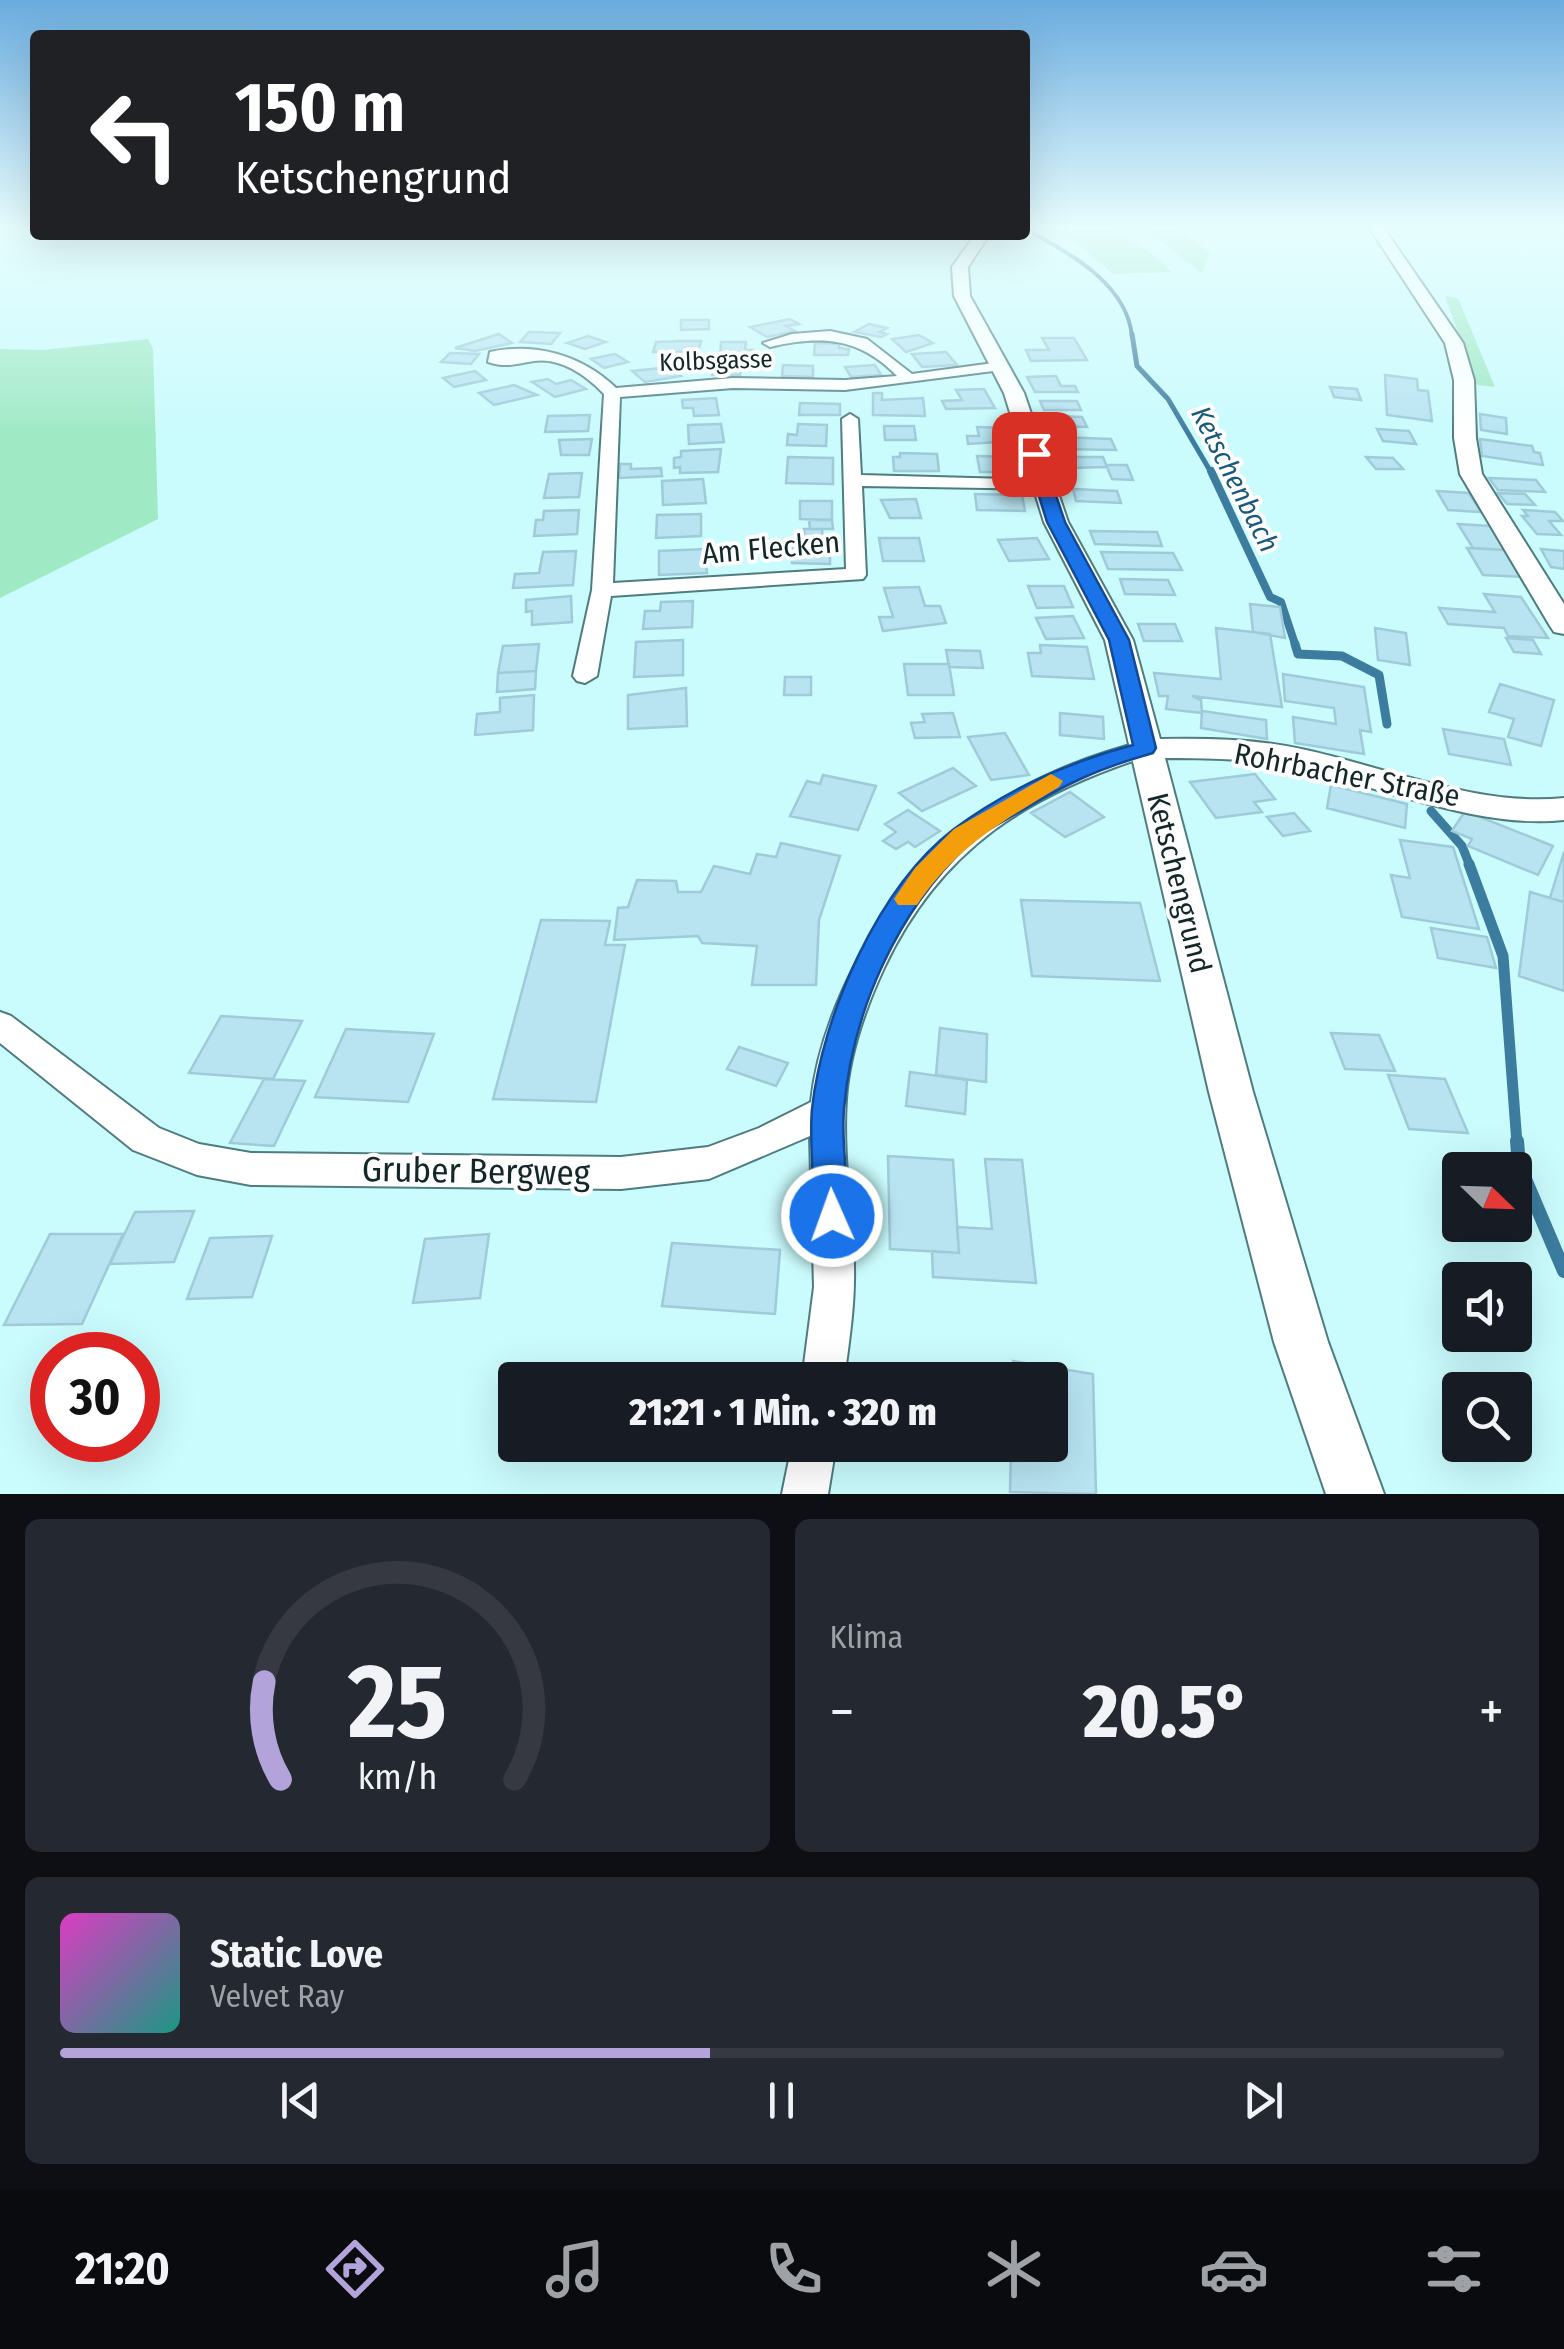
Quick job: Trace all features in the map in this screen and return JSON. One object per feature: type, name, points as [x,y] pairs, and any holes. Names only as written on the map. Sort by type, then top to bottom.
[{"type":"street","name":"Ketschengrund","points":[[962,297],[1014,392],[1056,522],[1119,640],[1231,1092],[1302,1342],[1355,1494]]},
{"type":"street","points":[[1423,297],[1454,343],[1464,380],[1465,438],[1471,474],[1561,615]]},
{"type":"street","name":"Kolbsgasse","points":[[770,342],[817,334],[866,342],[883,350],[909,379]]},
{"type":"street","points":[[537,356],[582,367],[612,393],[602,590],[585,676]]},
{"type":"street","name":"Kolbsgasse","points":[[612,393],[733,383],[845,384],[1001,366]]},
{"type":"street","name":"Am Flecken","points":[[602,590],[856,575],[850,419]]},
{"type":"street","points":[[853,480],[1044,484]]},
{"type":"street","name":"Rohrbacher Straße","points":[[826,1362],[833,1310],[828,1110],[843,1029],[871,961],[924,875],[963,835],[1033,790],[1088,764],[1145,748],[1216,748],[1280,754],[1508,809],[1561,814]]},
{"type":"street","name":"Gruber Bergweg","points":[[0,1025],[146,1139],[197,1159],[252,1169],[621,1173],[709,1163],[828,1110]]},
{"type":"street","points":[[805,1494],[811,1462]]},
{"type":"green space","points":[[1445,297],[1458,298],[1495,387],[1477,385]]},
{"type":"green space","points":[[148,339],[153,349],[158,519],[0,598],[0,349],[43,350]]},
{"type":"building","points":[[790,319],[799,324],[786,326],[795,331],[767,337],[750,327]]},
{"type":"building","points":[[681,320],[709,320],[709,329],[681,330]]},
{"type":"building","points":[[869,324],[887,328],[879,332],[887,334],[881,337],[854,332]]},
{"type":"building","points":[[529,332],[560,333],[551,344],[520,342]]},
{"type":"building","points":[[499,334],[512,343],[475,351],[455,348]]},
{"type":"building","points":[[919,335],[933,343],[906,352],[892,339]]},
{"type":"building","points":[[588,336],[606,342],[585,349],[567,343]]},
{"type":"building","points":[[1042,338],[1074,338],[1087,360],[1031,361],[1026,350],[1049,350]]},
{"type":"building","points":[[701,341],[699,348],[685,348],[685,352],[653,352],[656,342]]},
{"type":"building","points":[[721,342],[746,342],[745,350],[753,350],[752,357],[720,357]]},
{"type":"building","points":[[815,343],[839,344],[839,348],[849,349],[848,355],[814,355]]},
{"type":"building","points":[[946,352],[957,365],[922,367],[912,354]]},
{"type":"building","points":[[450,353],[479,354],[471,364],[441,362]]},
{"type":"building","points":[[615,354],[628,362],[604,368],[591,359]]},
{"type":"building","points":[[714,365],[741,366],[740,375],[712,375]]},
{"type":"building","points":[[783,365],[813,366],[813,377],[782,376]]},
{"type":"building","points":[[875,365],[881,375],[851,377],[845,367]]},
{"type":"building","points":[[670,367],[681,376],[645,382],[632,371]]},
{"type":"building","points":[[475,371],[486,380],[454,387],[443,378]]},
{"type":"building","points":[[1385,375],[1417,379],[1418,390],[1428,391],[1432,421],[1387,415]]},
{"type":"building","points":[[1056,376],[1061,386],[1075,386],[1078,392],[1035,392],[1027,377]]},
{"type":"building","points":[[548,379],[556,384],[571,380],[586,389],[555,397],[532,382]]},
{"type":"building","points":[[514,385],[537,395],[494,405],[479,393]]},
{"type":"building","points":[[1330,387],[1357,389],[1361,400],[1334,397]]},
{"type":"building","points":[[984,389],[995,408],[946,409],[942,401],[962,400],[956,390]]},
{"type":"building","points":[[873,393],[882,393],[882,400],[923,398],[925,416],[873,415]]},
{"type":"building","points":[[716,398],[719,415],[694,416],[693,408],[683,408],[682,400]]},
{"type":"building","points":[[1040,401],[1077,401],[1081,410],[1044,410]]},
{"type":"building","points":[[800,403],[840,404],[840,415],[799,415]]},
{"type":"building","points":[[1480,414],[1506,418],[1507,434],[1481,430]]},
{"type":"building","points":[[590,415],[588,431],[545,432],[548,416]]},
{"type":"building","points":[[1049,416],[1082,417],[1087,427],[1053,426]]},
{"type":"building","points":[[721,424],[724,442],[689,444],[688,425]]},
{"type":"building","points":[[798,424],[827,425],[826,446],[787,445],[788,434],[797,435]]},
{"type":"building","points":[[884,426],[914,426],[916,440],[885,440]]},
{"type":"building","points":[[977,427],[1008,428],[1011,441],[968,444],[967,436],[979,436]]},
{"type":"building","points":[[1377,429],[1409,431],[1416,444],[1383,441]]},
{"type":"building","points":[[1056,437],[1111,439],[1116,450],[1060,449]]},
{"type":"building","points":[[592,439],[589,455],[561,455],[559,440]]},
{"type":"building","points":[[1480,439],[1532,446],[1534,452],[1540,453],[1543,465],[1482,456]]},
{"type":"building","points":[[721,449],[718,472],[680,473],[680,467],[674,468],[674,458],[681,457],[681,451]]},
{"type":"building","points":[[900,453],[937,454],[939,471],[894,471],[893,457],[900,457]]},
{"type":"building","points":[[977,456],[1012,457],[1016,472],[980,472]]},
{"type":"building","points":[[788,457],[833,458],[833,484],[786,483]]},
{"type":"building","points":[[1062,457],[1103,457],[1107,467],[1066,468]]},
{"type":"building","points":[[1366,457],[1393,458],[1403,469],[1376,469]]},
{"type":"building","points":[[620,464],[631,464],[631,469],[661,468],[662,476],[619,478]]},
{"type":"building","points":[[1106,465],[1127,465],[1133,480],[1112,479]]},
{"type":"building","points":[[582,473],[579,497],[544,498],[549,474]]},
{"type":"building","points":[[1489,478],[1536,480],[1545,492],[1498,490]]},
{"type":"building","points":[[703,479],[706,503],[663,505],[662,481]]},
{"type":"building","points":[[1073,489],[1117,491],[1121,503],[1076,501]]},
{"type":"building","points":[[1437,491],[1469,493],[1481,512],[1448,510]]},
{"type":"building","points":[[1498,493],[1525,494],[1535,505],[1507,504]]},
{"type":"building","points":[[975,494],[1022,495],[1025,511],[977,510]]},
{"type":"building","points":[[916,499],[921,518],[890,518],[881,500]]},
{"type":"building","points":[[800,501],[832,501],[832,520],[800,519]]},
{"type":"building","points":[[579,510],[577,534],[534,536],[536,520],[543,520],[544,511]]},
{"type":"building","points":[[1523,510],[1555,512],[1563,521],[1549,521],[1561,535],[1537,534],[1522,516],[1528,516]]},
{"type":"building","points":[[701,514],[701,536],[656,538],[657,515]]},
{"type":"building","points":[[809,520],[832,520],[833,529],[810,529]]},
{"type":"building","points":[[1458,524],[1490,526],[1506,550],[1473,548]]},
{"type":"building","points":[[804,529],[822,529],[823,542],[804,542]]},
{"type":"building","points":[[1090,531],[1157,532],[1162,546],[1095,544]]},
{"type":"building","points":[[879,538],[919,538],[924,561],[883,561]]},
{"type":"building","points":[[1037,538],[1049,559],[1009,561],[998,540]]},
{"type":"building","points":[[792,541],[830,542],[830,564],[792,563]]},
{"type":"building","points":[[1467,548],[1506,550],[1525,577],[1483,575]]},
{"type":"building","points":[[705,549],[707,573],[659,575],[659,551]]},
{"type":"building","points":[[1541,549],[1564,551],[1564,569],[1551,567]]},
{"type":"building","points":[[576,551],[573,585],[513,588],[515,574],[539,573],[543,552]]},
{"type":"building","points":[[1101,552],[1173,553],[1182,570],[1108,569]]},
{"type":"building","points":[[1120,579],[1168,580],[1175,595],[1125,594]]},
{"type":"building","points":[[1028,586],[1064,586],[1073,607],[1037,608]]},
{"type":"building","points":[[919,587],[925,606],[940,606],[946,623],[883,631],[879,617],[893,617],[884,588]]},
{"type":"building","points":[[1484,594],[1521,597],[1548,638],[1508,636],[1504,628],[1448,624],[1439,608],[1495,612]]},
{"type":"building","points":[[571,596],[572,622],[532,625],[532,611],[526,612],[526,600]]},
{"type":"building","points":[[693,601],[692,627],[643,629],[645,611],[660,611],[661,602]]},
{"type":"building","points":[[1250,604],[1280,607],[1285,638],[1253,632]]},
{"type":"building","points":[[1073,616],[1084,638],[1046,639],[1036,618]]},
{"type":"building","points":[[1138,624],[1175,624],[1182,641],[1144,641]]},
{"type":"building","points":[[1216,628],[1270,634],[1282,707],[1192,696],[1201,700],[1202,713],[1166,709],[1168,696],[1159,696],[1154,673],[1221,679]]},
{"type":"building","points":[[1375,628],[1406,633],[1410,665],[1378,660]]},
{"type":"building","points":[[1506,638],[1533,640],[1541,654],[1514,652]]},
{"type":"building","points":[[683,640],[683,675],[634,677],[636,642]]},
{"type":"building","points":[[539,644],[536,671],[498,673],[503,646]]},
{"type":"building","points":[[1040,645],[1087,647],[1094,679],[1032,676],[1028,653],[1041,653]]},
{"type":"building","points":[[946,650],[980,651],[983,668],[949,667]]},
{"type":"building","points":[[904,664],[949,664],[954,695],[908,695]]},
{"type":"building","points":[[536,671],[535,689],[497,692],[498,673]]},
{"type":"building","points":[[1283,674],[1364,687],[1371,732],[1360,730],[1364,754],[1295,743],[1293,717],[1336,724],[1334,708],[1285,701]]},
{"type":"building","points":[[785,677],[811,677],[811,695],[784,695]]},
{"type":"building","points":[[1500,684],[1554,700],[1541,746],[1508,737],[1514,719],[1489,712]]},
{"type":"building","points":[[686,688],[687,726],[628,729],[628,695]]},
{"type":"building","points":[[534,695],[533,730],[475,735],[477,714],[500,712],[500,698]]},
{"type":"building","points":[[1202,711],[1266,720],[1267,739],[1201,728]]},
{"type":"building","points":[[953,713],[960,737],[915,738],[911,723],[925,722],[922,714]]},
{"type":"building","points":[[1060,713],[1103,717],[1104,739],[1060,735]]},
{"type":"building","points":[[1443,729],[1504,739],[1511,765],[1449,754]]},
{"type":"building","points":[[1005,733],[1029,775],[991,780],[968,737]]},
{"type":"building","points":[[953,768],[976,786],[922,811],[899,793]]},
{"type":"building","points":[[1255,774],[1275,799],[1254,802],[1262,812],[1216,818],[1190,782]]},
{"type":"building","points":[[823,775],[876,786],[858,830],[790,816],[807,781],[820,784]]},
{"type":"building","points":[[1331,785],[1407,804],[1405,828],[1327,808]]},
{"type":"building","points":[[1070,792],[1104,817],[1065,837],[1031,813]]},
{"type":"building","points":[[908,810],[940,831],[915,847],[908,842],[896,849],[883,841],[896,832],[885,824]]},
{"type":"building","points":[[1465,811],[1553,846],[1538,875],[1468,846],[1472,839],[1452,831]]},
{"type":"building","points":[[1294,813],[1310,831],[1283,836],[1267,817]]},
{"type":"building","points":[[1400,840],[1453,847],[1479,929],[1402,917],[1391,875],[1410,878]]},
{"type":"building","points":[[781,843],[840,856],[819,920],[816,985],[752,985],[757,946],[702,943],[698,936],[614,940],[618,908],[628,907],[637,880],[676,881],[678,892],[701,892],[714,866],[750,874],[757,854],[776,857]]},
{"type":"building","points":[[1564,852],[1564,902],[1550,898]]},
{"type":"building","points":[[1530,892],[1564,902],[1564,991],[1519,976]]},
{"type":"building","points":[[1021,900],[1140,903],[1160,981],[1032,976]]},
{"type":"building","points":[[541,920],[610,921],[605,945],[625,945],[596,1102],[493,1099]]},
{"type":"building","points":[[1431,928],[1487,937],[1496,968],[1438,958]]},
{"type":"building","points":[[221,1016],[302,1021],[273,1079],[189,1073]]},
{"type":"building","points":[[940,1028],[987,1034],[986,1082],[936,1075]]},
{"type":"building","points":[[346,1029],[434,1034],[408,1102],[315,1097]]},
{"type":"building","points":[[1331,1033],[1379,1035],[1395,1071],[1345,1069]]},
{"type":"building","points":[[739,1047],[788,1063],[776,1086],[727,1069]]},
{"type":"building","points":[[910,1072],[967,1080],[965,1114],[906,1106]]},
{"type":"building","points":[[1388,1075],[1445,1079],[1468,1133],[1409,1129]]},
{"type":"building","points":[[264,1079],[305,1081],[274,1146],[230,1143]]},
{"type":"building","points":[[888,1156],[953,1160],[959,1253],[890,1249]]},
{"type":"building","points":[[985,1159],[1022,1160],[1036,1283],[933,1277],[932,1251],[959,1253],[957,1227],[992,1229]]},
{"type":"building","points":[[194,1211],[174,1262],[110,1264],[135,1212]]},
{"type":"building","points":[[50,1234],[123,1234],[82,1324],[4,1325]]},
{"type":"building","points":[[489,1234],[480,1298],[413,1303],[425,1239]]},
{"type":"building","points":[[272,1236],[252,1297],[187,1299],[210,1238]]},
{"type":"building","points":[[672,1243],[780,1250],[775,1314],[662,1306]]},
{"type":"building","points":[[1068,1370],[1093,1374],[1096,1494],[1010,1492],[1011,1462],[1068,1462]]},
{"type":"waterway","name":"Ketschenbach","points":[[1116,297],[1132,337]]},
{"type":"waterway","name":"Ketschenbach","points":[[1132,334],[1137,366],[1168,399],[1212,474]]},
{"type":"waterway","name":"Ketschenbach","points":[[1211,471],[1270,597],[1281,602],[1295,644]]},
{"type":"waterway","name":"Ketschenbach","points":[[1295,644],[1298,654],[1342,656],[1379,675],[1387,724]]},
{"type":"waterway","name":"Ketschenbach","points":[[1431,811],[1462,846],[1470,866]]},
{"type":"waterway","name":"Ketschenbach","points":[[1469,864],[1503,956],[1517,1144]]},
{"type":"waterway","name":"Ketschenbach","points":[[1517,1141],[1519,1165],[1564,1271]]},
{"type":"slow traffic","points":[[907,899],[924,875],[963,835],[1051,781]]},
{"type":"route","points":[[832,1216],[828,1110],[843,1029],[871,961],[896,915],[924,875],[963,835],[1033,790],[1088,764],[1145,748],[1112,621],[1056,522],[1034,454]]}]
